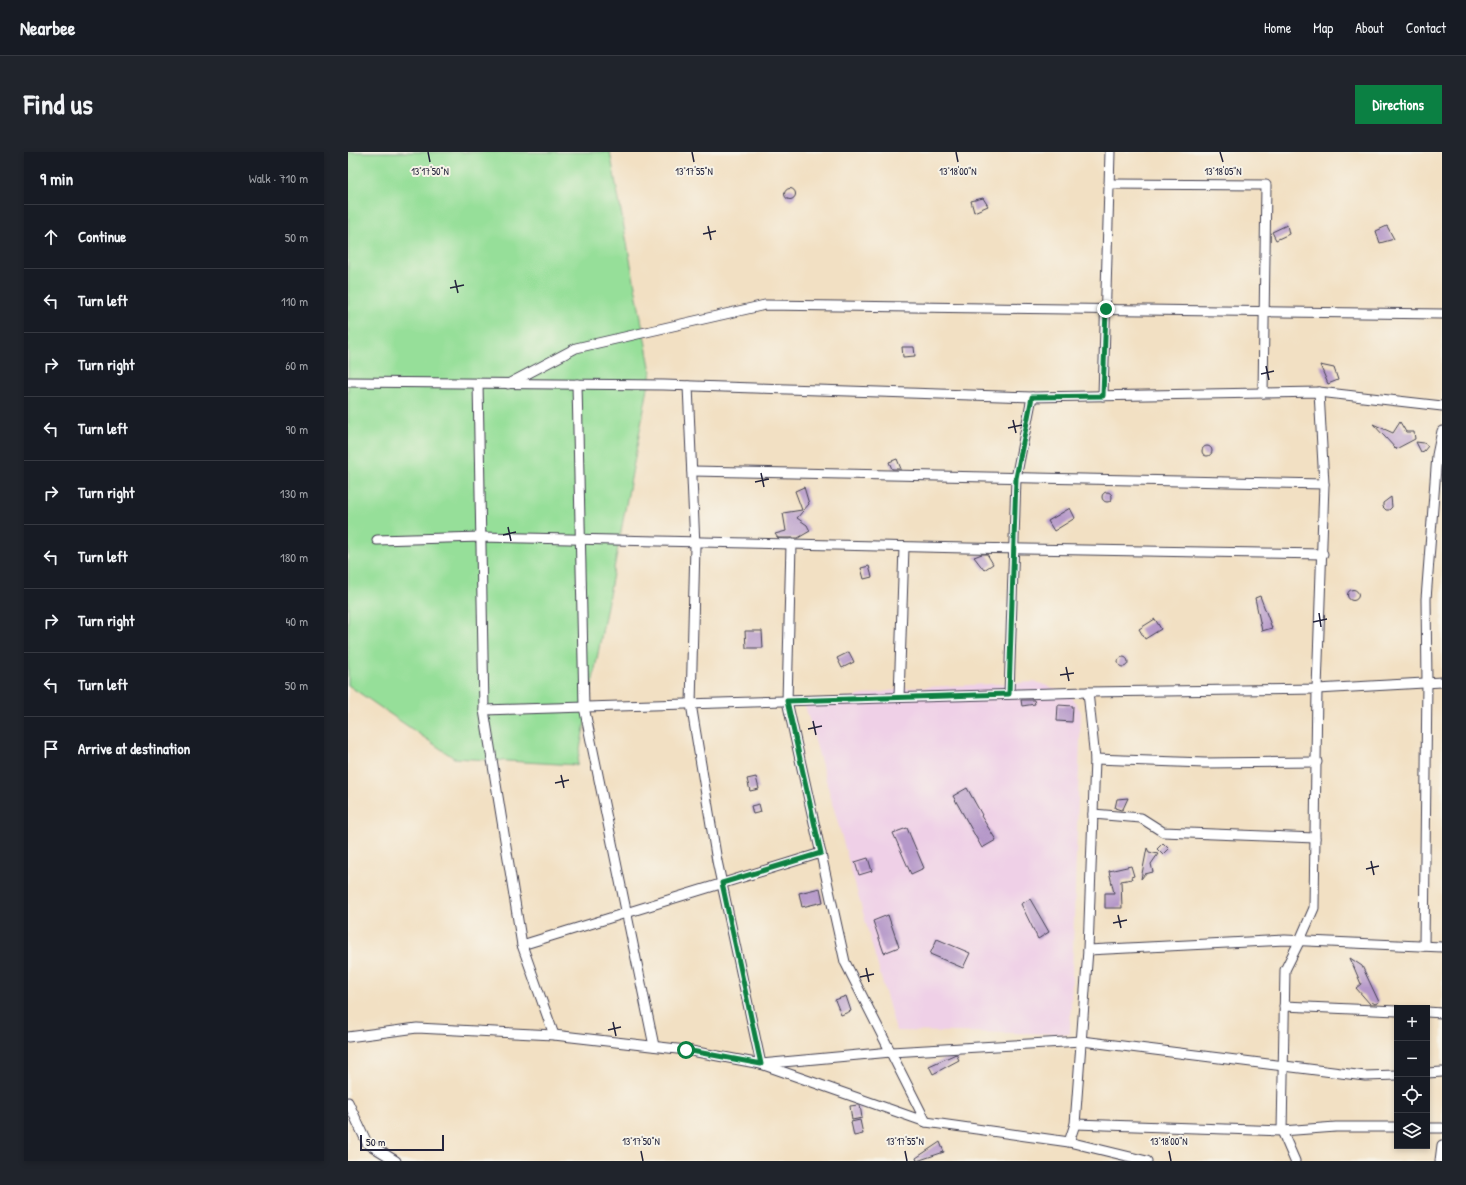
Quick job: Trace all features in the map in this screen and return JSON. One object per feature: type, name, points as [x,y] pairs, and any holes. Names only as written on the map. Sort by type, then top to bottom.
[{"type":"street","points":[[1103,396],[1110,152]]},
{"type":"street","points":[[1109,184],[1266,185],[1263,393]]},
{"type":"street","points":[[507,385],[576,348],[765,305],[1442,314]]},
{"type":"street","points":[[348,382],[688,386],[1032,397],[1319,392],[1442,406]]},
{"type":"street","points":[[478,384],[484,710],[522,945],[554,1035]]},
{"type":"street","points":[[577,384],[584,707],[654,1046]]},
{"type":"street","points":[[688,386],[694,542],[691,704],[722,883],[761,1064]]},
{"type":"street","points":[[1295,1161],[1282,1131],[1285,970],[1314,908],[1317,689],[1323,554],[1324,484],[1319,392]]},
{"type":"street","points":[[1009,694],[1016,478],[1032,397]]},
{"type":"street","points":[[1424,946],[1427,682],[1426,599],[1437,455],[1442,431]]},
{"type":"street","points":[[692,471],[1324,484]]},
{"type":"street","points":[[377,540],[480,537],[904,547],[1323,554]]},
{"type":"street","points":[[791,544],[787,701],[845,962],[926,1122]]},
{"type":"street","points":[[899,697],[904,547]]},
{"type":"street","points":[[484,710],[1088,692],[1317,689],[1442,682]]},
{"type":"street","points":[[1069,1142],[1075,1124],[1088,950],[1095,759],[1088,692]]},
{"type":"street","points":[[1095,759],[1205,763],[1317,762]]},
{"type":"street","points":[[1093,814],[1141,818],[1162,832],[1315,838]]},
{"type":"street","points":[[522,945],[821,853]]},
{"type":"street","points":[[1088,950],[1300,940],[1442,947]]},
{"type":"street","points":[[1284,1006],[1394,1011]]},
{"type":"street","points":[[1430,1012],[1442,1013]]},
{"type":"street","points":[[348,1037],[417,1028],[554,1035],[686,1050],[761,1064],[926,1122],[1069,1142],[1147,1161]]},
{"type":"street","points":[[761,1064],[891,1052],[1082,1040],[1365,1076],[1394,1075]]},
{"type":"street","points":[[1430,1073],[1442,1072]]},
{"type":"street","points":[[348,1102],[367,1143],[396,1161]]},
{"type":"street","points":[[1075,1124],[1282,1131],[1336,1127],[1394,1127]]},
{"type":"street","points":[[1430,1128],[1442,1128]]},
{"type":"street","points":[[1440,1161],[1442,1145]]},
{"type":"shaded area","points":[[1036,682],[1070,694],[1081,712],[1070,1034],[896,1031],[805,705],[906,688]]},
{"type":"green space","points":[[348,152],[610,152],[651,372],[577,765],[454,758],[348,685]]},
{"type":"building","points":[[790,188],[794,190],[796,194],[794,198],[790,200],[786,198],[784,194],[786,190]]},
{"type":"building","points":[[983,198],[988,206],[974,212],[971,201]]},
{"type":"building","points":[[1287,225],[1289,234],[1276,240],[1272,232]]},
{"type":"building","points":[[1387,226],[1394,239],[1380,243],[1376,231]]},
{"type":"building","points":[[902,347],[914,347],[915,356],[903,357]]},
{"type":"building","points":[[1320,365],[1334,368],[1338,380],[1328,384]]},
{"type":"building","points":[[1400,422],[1406,432],[1414,432],[1415,439],[1396,449],[1373,424],[1393,433]]},
{"type":"building","points":[[1416,442],[1424,443],[1428,446],[1421,452]]},
{"type":"building","points":[[1205,446],[1209,446],[1211,447],[1211,455],[1205,456],[1202,453],[1202,449]]},
{"type":"building","points":[[897,459],[901,469],[892,469],[889,462]]},
{"type":"building","points":[[804,487],[809,504],[797,518],[807,525],[810,531],[798,538],[778,538],[775,534],[786,531],[783,513],[802,510],[795,491]]},
{"type":"building","points":[[1105,492],[1109,492],[1112,497],[1109,502],[1105,502],[1102,499],[1102,495]]},
{"type":"building","points":[[1391,497],[1392,507],[1389,510],[1386,510],[1383,507],[1383,503]]},
{"type":"building","points":[[1070,508],[1075,518],[1054,531],[1048,521]]},
{"type":"building","points":[[987,554],[993,564],[984,570],[974,557]]},
{"type":"building","points":[[869,566],[872,577],[864,579],[861,568]]},
{"type":"building","points":[[1351,590],[1355,590],[1357,591],[1357,599],[1351,600],[1348,597],[1348,593]]},
{"type":"building","points":[[1260,596],[1272,628],[1262,631],[1255,598]]},
{"type":"building","points":[[1155,619],[1161,629],[1145,639],[1139,629]]},
{"type":"building","points":[[745,631],[762,631],[763,648],[746,648]]},
{"type":"building","points":[[849,652],[854,662],[842,668],[837,658]]},
{"type":"building","points":[[1123,657],[1128,662],[1123,667],[1118,662]]},
{"type":"building","points":[[1021,700],[1034,700],[1035,704],[1022,706]]},
{"type":"building","points":[[1058,705],[1073,706],[1072,722],[1057,721]]},
{"type":"building","points":[[756,777],[759,789],[750,791],[747,779]]},
{"type":"building","points":[[967,788],[982,815],[981,816],[996,840],[982,848],[953,796]]},
{"type":"building","points":[[1128,798],[1123,809],[1121,810],[1115,808],[1117,799]]},
{"type":"building","points":[[759,804],[761,812],[753,814],[751,806]]},
{"type":"building","points":[[907,828],[924,868],[911,874],[893,833]]},
{"type":"building","points":[[1163,843],[1169,849],[1163,855],[1157,849]]},
{"type":"building","points":[[1147,848],[1149,852],[1158,854],[1151,864],[1153,872],[1145,874],[1141,879]]},
{"type":"building","points":[[868,858],[872,871],[859,875],[855,862]]},
{"type":"building","points":[[1131,866],[1134,876],[1131,877],[1132,879],[1121,881],[1122,908],[1105,908],[1105,893],[1114,893],[1109,871]]},
{"type":"building","points":[[820,888],[823,902],[802,907],[799,893]]},
{"type":"building","points":[[1030,899],[1049,932],[1038,939],[1021,904]]},
{"type":"building","points":[[888,915],[899,947],[884,953],[873,921]]},
{"type":"building","points":[[937,939],[970,953],[963,968],[930,954]]},
{"type":"building","points":[[1350,958],[1362,966],[1379,1002],[1375,1004],[1372,1002],[1370,1004],[1356,988],[1361,984]]},
{"type":"building","points":[[846,996],[851,1011],[841,1015],[835,1000]]},
{"type":"building","points":[[956,1054],[959,1060],[933,1074],[929,1066]]},
{"type":"building","points":[[860,1105],[862,1118],[852,1120],[850,1106]]},
{"type":"building","points":[[860,1120],[863,1134],[854,1136],[851,1122]]},
{"type":"building","points":[[940,1142],[944,1152],[917,1161],[916,1158]]},
{"type":"route","points":[[686,1050],[761,1064],[722,883],[821,853],[787,701],[1009,694],[1016,478],[1032,397],[1103,396],[1106,309]]}]
